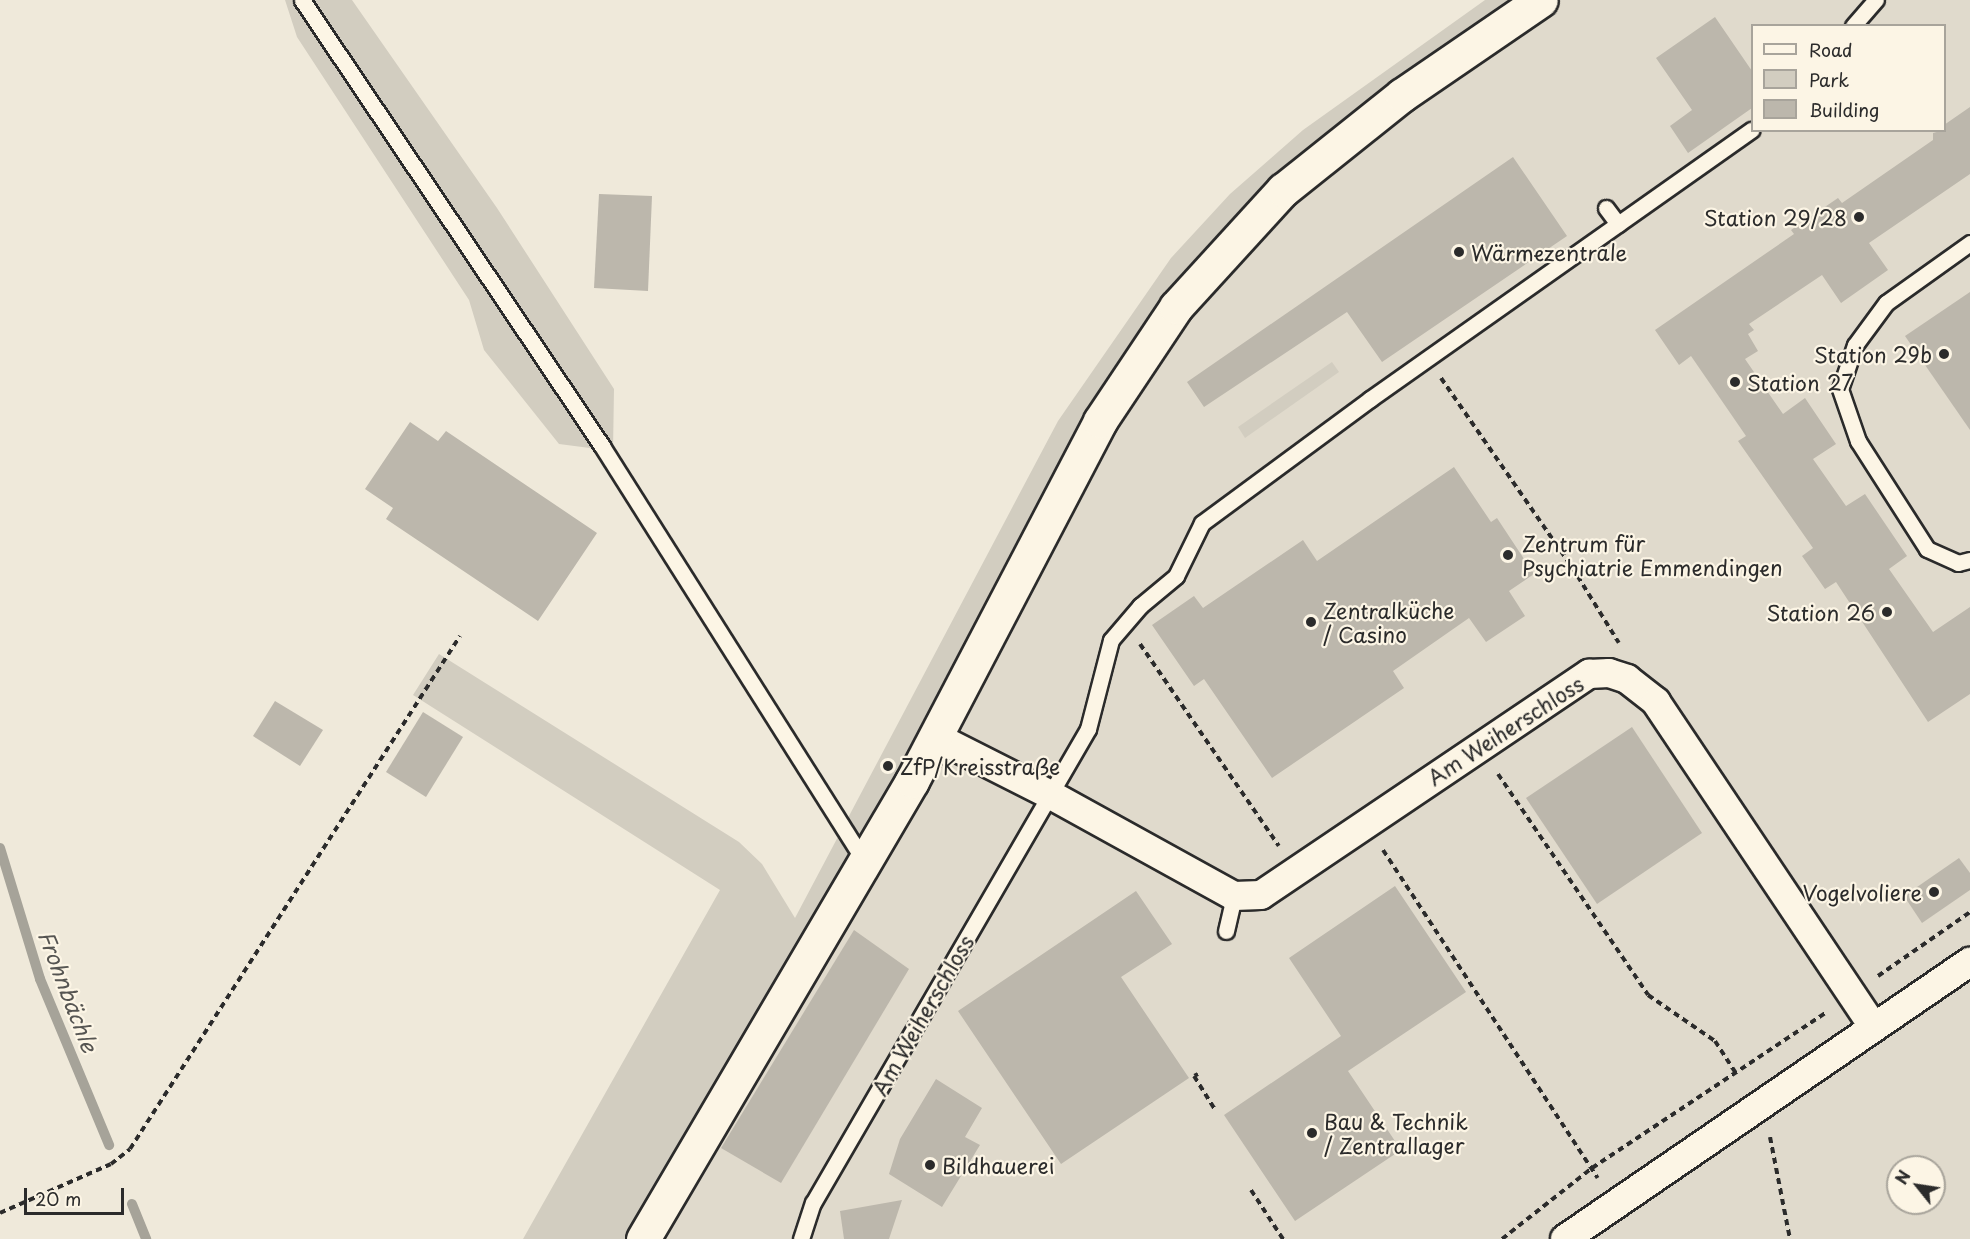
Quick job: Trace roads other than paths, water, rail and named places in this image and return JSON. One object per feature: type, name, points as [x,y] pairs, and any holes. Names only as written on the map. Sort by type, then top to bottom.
[{"type":"street","points":[[644,1239],[866,863],[936,737],[1100,421],[1141,357],[1197,281],[1283,190],[1402,96],[1540,0]]},
{"type":"street","name":"Am Weiherschloss","points":[[1234,896],[1261,895],[1366,823],[1409,804],[1479,747],[1589,674],[1609,672],[1642,689],[1656,702],[1873,1026]]},
{"type":"street","points":[[936,737],[1051,795],[1234,896]]},
{"type":"street","points":[[1565,1239],[1765,1103],[1873,1026],[1970,962]]},
{"type":"lane","points":[[302,0],[602,446],[866,863]]},
{"type":"lane","points":[[1855,24],[1876,0]]},
{"type":"lane","name":"Am Weiherschloss","points":[[801,1239],[813,1203],[1088,729],[1111,640],[1125,622],[1176,576],[1202,523],[1427,359],[1751,131]]},
{"type":"lane","points":[[1606,208],[1618,224]]},
{"type":"lane","points":[[1970,243],[1886,303],[1855,345],[1839,389],[1858,441],[1927,549],[1958,563],[1970,560]]},
{"type":"lane","points":[[1226,931],[1234,896]]},
{"type":"waterway","name":"Frohnbächle","points":[[0,848],[40,979],[109,1145]]},
{"type":"waterway","name":"Frohnbächle","points":[[132,1204],[146,1239]]},
{"type":"place","name":"Station 29/28","points":[[1859,217]]},
{"type":"place","name":"Wärmezentrale","points":[[1459,252]]},
{"type":"place","name":"Station 29b","points":[[1944,354]]},
{"type":"place","name":"Station 27","points":[[1735,382]]},
{"type":"place","name":"Zentrum für Psychiatrie Emmendingen","points":[[1508,555]]},
{"type":"place","name":"Station 26","points":[[1887,612]]},
{"type":"place","name":"Zentralküche / Casino","points":[[1311,622]]},
{"type":"place","name":"ZfP/Kreisstraße","points":[[888,766]]},
{"type":"place","name":"Vogelvoliere","points":[[1934,892]]},
{"type":"place","name":"Bau & Technik / Zentrallager","points":[[1312,1133]]},
{"type":"place","name":"Bildhauerei","points":[[930,1165]]}]
